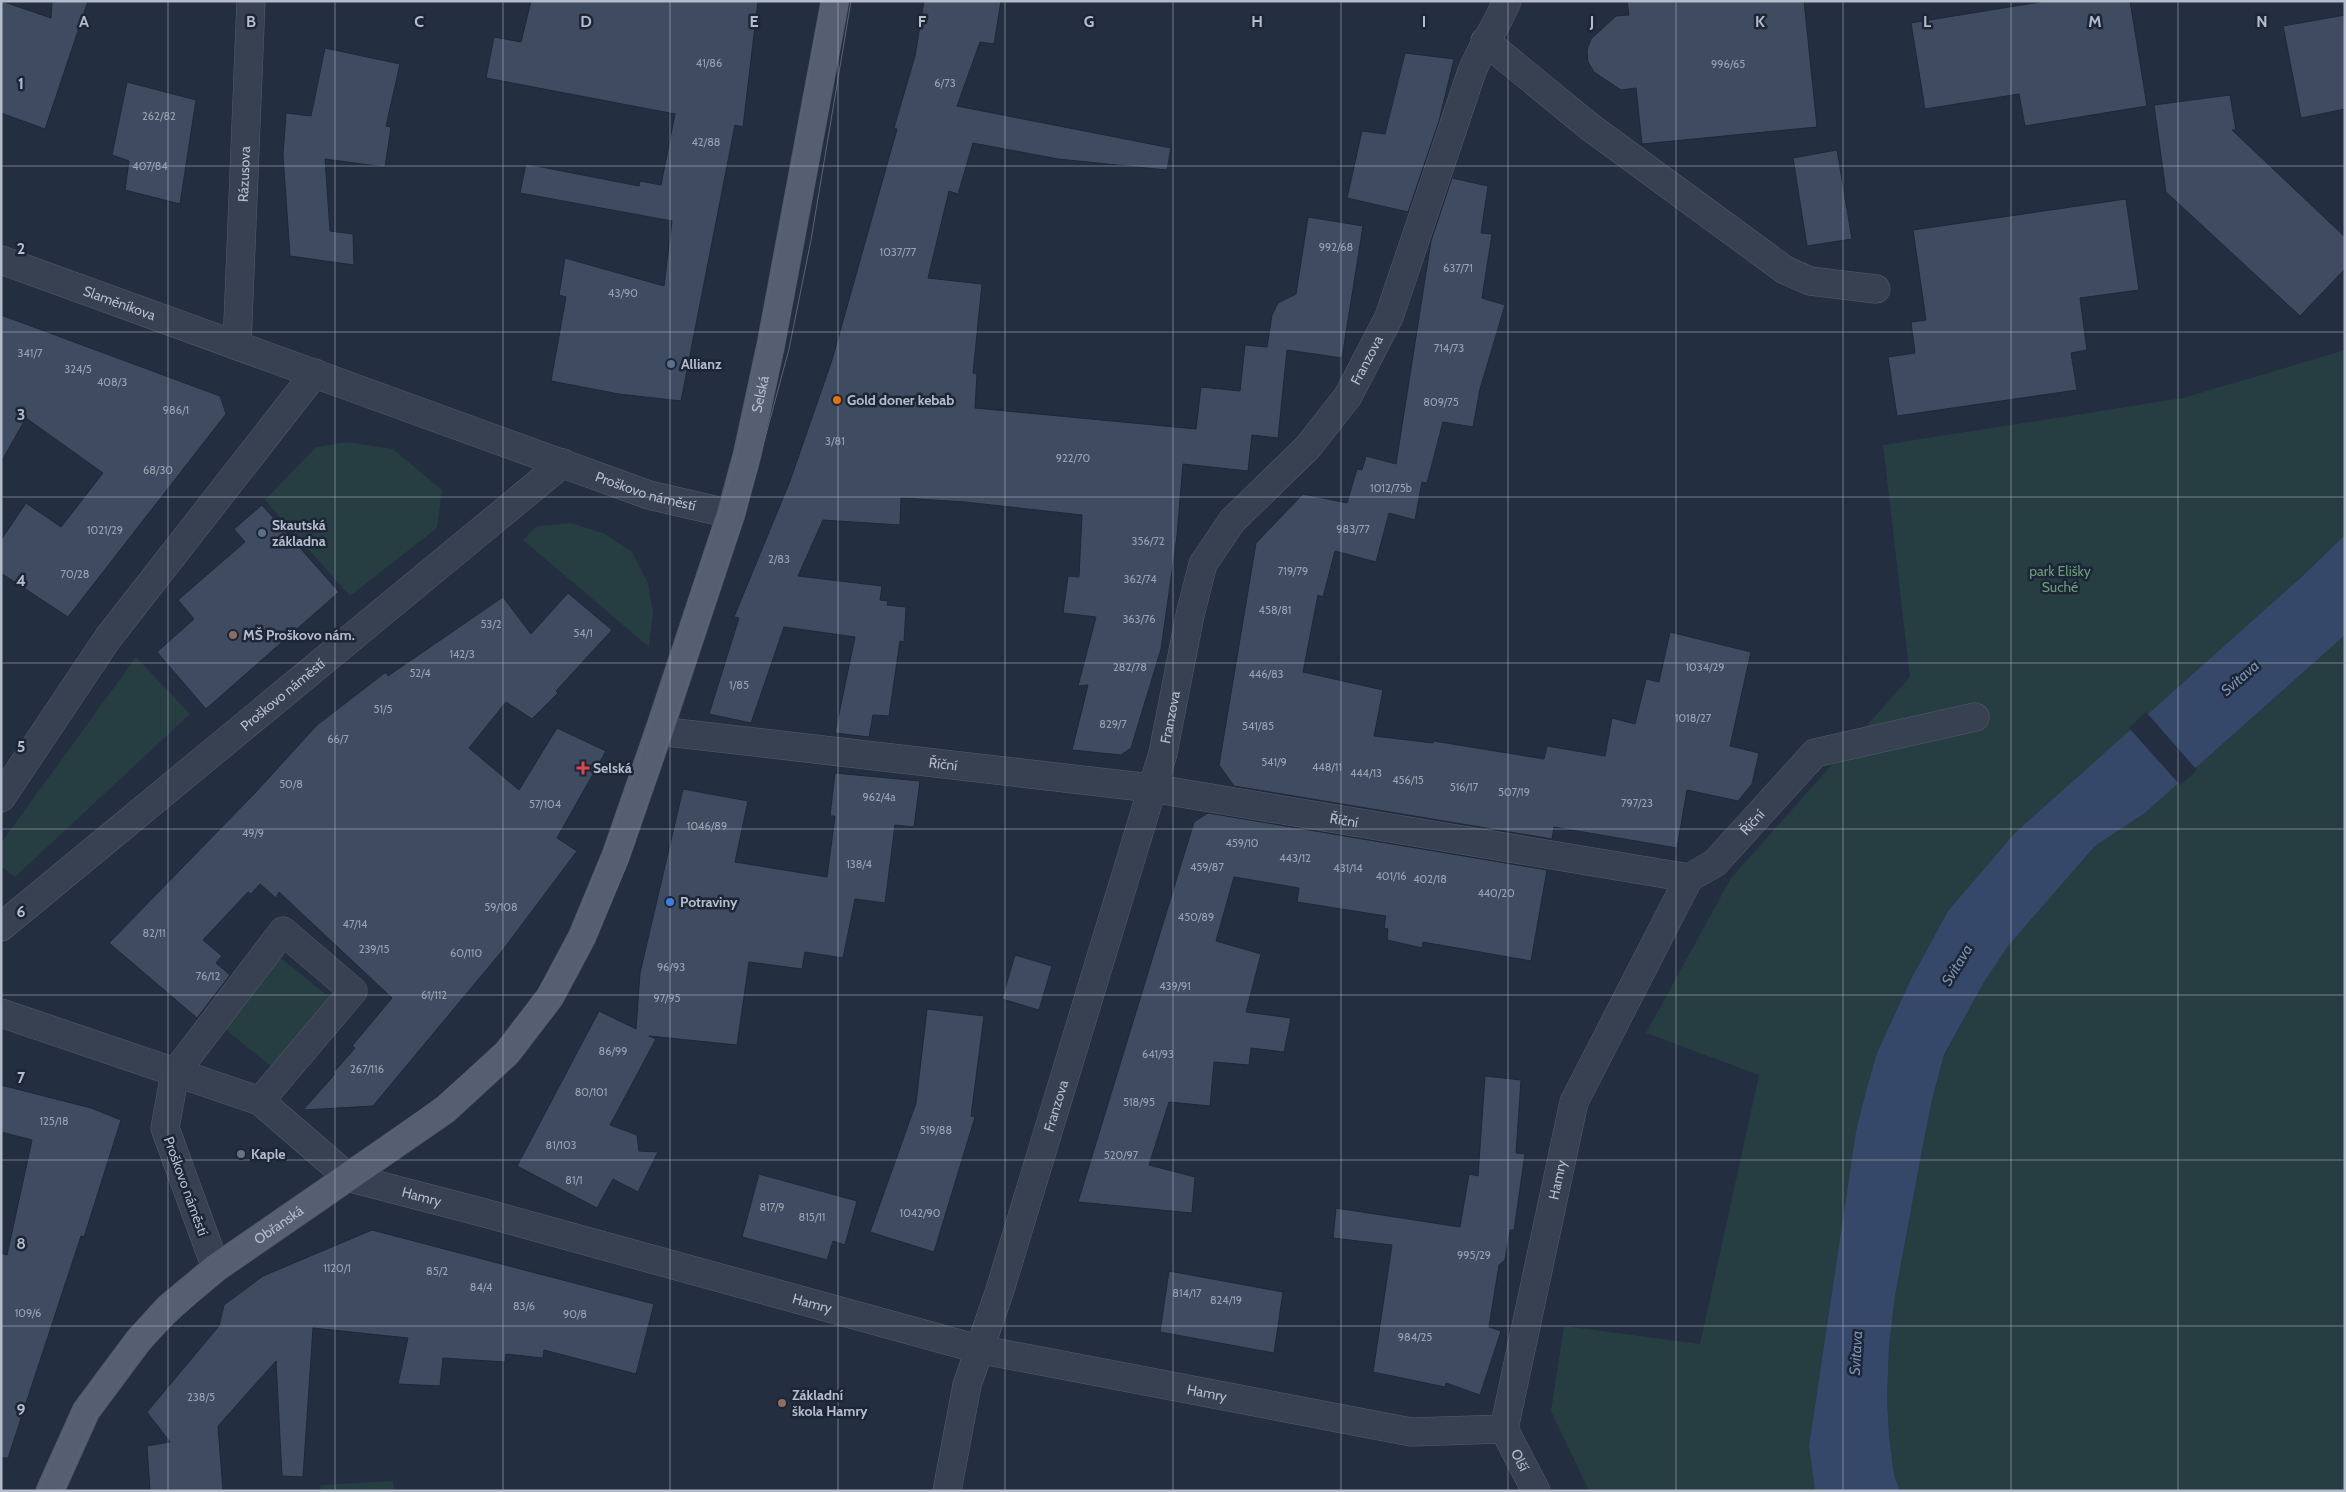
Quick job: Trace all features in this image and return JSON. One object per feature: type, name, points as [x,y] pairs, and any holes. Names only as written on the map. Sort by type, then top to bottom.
[{"type":"main road","name":"Selská","points":[[550,996],[582,937],[616,855],[660,731],[731,514],[747,455],[771,344],[835,1]]},
{"type":"main road","name":"Obřanská","points":[[50,1491],[86,1411],[138,1342],[168,1308],[216,1268],[445,1110],[506,1053],[550,996]]},
{"type":"street","name":"Rázusova","points":[[237,346],[251,1]]},
{"type":"street","name":"Franzova","points":[[947,1491],[966,1385],[999,1293],[1163,753],[1190,615],[1203,564],[1232,520],[1308,447],[1348,396],[1389,317],[1472,71],[1485,41],[1500,17],[1507,1]]},
{"type":"street","points":[[1485,41],[1590,127],[1784,270],[1810,281],[1876,289]]},
{"type":"street","name":"Slaměníkova","points":[[1,260],[237,346]]},
{"type":"street","name":"Proškovo náměstí","points":[[237,346],[649,495],[731,514]]},
{"type":"street","points":[[1,798],[108,638],[315,373]]},
{"type":"street","name":"Proškovo náměstí","points":[[1,928],[563,463]]},
{"type":"street","name":"Říční","points":[[660,731],[1151,788],[1689,878],[1715,863],[1815,753],[1975,717]]},
{"type":"street","name":"Hamry","points":[[348,1177],[978,1349],[1411,1432],[1504,1429],[1574,1102],[1689,878]]},
{"type":"street","name":"Proškovo náměstí","points":[[216,1268],[165,1128],[175,1073],[283,931],[353,991],[260,1101]]},
{"type":"street","points":[[1,1013],[260,1101],[348,1177]]},
{"type":"street","name":"Olší","points":[[1504,1429],[1536,1491]]},
{"type":"green space","name":"park Elišky Suché","points":[[2345,350],[2345,535],[1948,911],[1910,981],[1877,1053],[1856,1131],[1809,1446],[1815,1491],[1589,1491],[1551,1411],[1564,1326],[1700,1344],[1759,1075],[1646,1033],[1731,878],[1910,677],[1883,445],[2183,398]]},
{"type":"green space","points":[[347,442],[393,449],[442,490],[437,528],[350,596],[265,500],[316,447]]},
{"type":"green space","points":[[571,523],[605,534],[632,552],[648,583],[653,613],[649,647],[523,540],[537,526]]},
{"type":"green space","points":[[2345,635],[2345,1491],[1900,1491],[1894,1475],[1889,1436],[1887,1398],[1889,1346],[1895,1296],[1923,1145],[1932,1100],[1944,1056],[1984,982],[2008,946],[2095,846],[2145,813]]},
{"type":"green space","points":[[136,657],[190,714],[15,877],[1,866],[1,843]]},
{"type":"green space","points":[[277,955],[333,1000],[277,1071],[221,1026]]},
{"type":"green space","points":[[393,1481],[394,1491],[321,1491],[320,1485]]},
{"type":"water","name":"Svitava","points":[[2345,535],[2345,635],[2145,813],[2095,846],[2008,946],[1984,982],[1944,1055],[1932,1100],[1895,1296],[1889,1346],[1887,1398],[1894,1475],[1900,1491],[1815,1491],[1809,1446],[1856,1131],[1877,1053],[1910,981],[1948,911],[2015,833],[2297,581]]},
{"type":"pier","points":[[2146,712],[2197,770],[2180,785],[2129,728]]},
{"type":"building","points":[[1,1],[51,18],[52,1],[88,1],[45,129],[1,113]]},
{"type":"building","points":[[531,1],[758,1],[743,127],[735,125],[681,401],[619,394],[551,381],[566,297],[559,295],[565,258],[664,286],[672,221],[520,193],[526,164],[639,186],[640,181],[661,185],[675,114],[486,78],[494,37],[521,42]]},
{"type":"building","points":[[924,1],[1001,1],[994,44],[980,42],[957,106],[1171,148],[1167,170],[1058,159],[973,143],[958,194],[949,191],[928,278],[982,284],[973,373],[977,374],[975,408],[1196,429],[1201,387],[1240,391],[1245,345],[1267,347],[1272,315],[1278,303],[1296,294],[1308,217],[1363,226],[1342,358],[1287,350],[1278,438],[1252,435],[1248,471],[1183,464],[1177,536],[1161,649],[1131,748],[1121,755],[1072,750],[1088,685],[1078,686],[1096,617],[1063,613],[1068,576],[1079,577],[1082,515],[965,502],[901,498],[900,525],[823,520],[798,576],[882,586],[880,600],[888,601],[887,605],[906,607],[904,642],[900,641],[889,716],[873,715],[869,737],[835,733],[855,637],[784,627],[751,723],[709,714],[739,618],[734,617],[790,481],[832,360],[897,129],[894,128],[915,56]]},
{"type":"building","points":[[1627,1],[1804,1],[1817,127],[1642,144],[1636,88],[1621,90],[1594,72],[1588,62],[1587,50],[1591,39],[1616,16],[1629,15]]},
{"type":"building","points":[[2046,1],[2130,1],[2147,106],[2025,126],[2019,94],[1925,109],[1911,23]]},
{"type":"building","points":[[2345,15],[2345,109],[2301,118],[2283,26]]},
{"type":"building","points":[[325,48],[400,64],[386,126],[391,127],[385,167],[325,159],[330,231],[353,234],[354,265],[290,256],[283,155],[286,113],[311,116]]},
{"type":"building","points":[[1405,53],[1454,59],[1439,121],[1408,212],[1347,198],[1362,131],[1385,134]]},
{"type":"building","points":[[127,82],[196,100],[180,204],[125,190],[129,161],[112,155]]},
{"type":"building","points":[[2230,95],[2236,130],[2232,130],[2345,237],[2345,269],[2300,316],[2166,192],[2154,105]]},
{"type":"building","points":[[1837,150],[1852,239],[1807,246],[1793,158]]},
{"type":"building","points":[[1452,178],[1488,186],[1481,233],[1492,234],[1482,298],[1505,305],[1480,389],[1473,427],[1443,422],[1427,483],[1422,482],[1415,520],[1389,513],[1376,562],[1335,551],[1323,597],[1318,595],[1303,672],[1383,690],[1374,736],[1433,743],[1434,741],[1544,759],[1547,746],[1605,756],[1612,718],[1635,724],[1646,679],[1659,682],[1670,632],[1751,652],[1730,746],[1759,753],[1752,784],[1738,801],[1687,790],[1677,848],[1554,827],[1552,839],[1234,786],[1219,765],[1256,543],[1303,494],[1347,503],[1357,469],[1362,470],[1366,456],[1396,464],[1431,241]]},
{"type":"building","points":[[2126,199],[2139,290],[2080,298],[2087,350],[2071,353],[2077,390],[1897,416],[1888,357],[1915,353],[1911,322],[1926,320],[1913,230]]},
{"type":"building","points":[[1,315],[220,396],[226,414],[68,617],[1,573],[1,540],[26,503],[61,527],[103,473],[26,418],[1,462]]},
{"type":"building","name":"MŠ Proškovo nám.","points":[[262,505],[339,592],[206,709],[157,652],[194,619],[178,600],[245,542],[234,529]]},
{"type":"building","points":[[568,593],[612,630],[556,691],[558,693],[532,719],[506,702],[469,748],[519,790],[557,728],[606,751],[557,838],[577,851],[502,951],[373,1106],[303,1110],[335,1074],[333,1073],[355,1048],[352,1046],[392,998],[279,892],[276,898],[260,884],[251,894],[248,892],[203,940],[222,956],[216,963],[230,975],[197,1018],[109,943],[255,793],[317,725],[386,672],[388,676],[503,597],[531,634]]},
{"type":"building","points":[[835,773],[920,781],[914,827],[895,825],[885,903],[855,899],[843,958],[805,952],[802,969],[749,962],[737,1045],[649,1036],[656,1039],[610,1125],[637,1135],[639,1151],[658,1152],[638,1192],[613,1179],[597,1208],[517,1166],[599,1011],[636,1029],[640,973],[683,789],[748,801],[735,862],[827,877],[835,816],[830,816]]},
{"type":"building","points":[[1208,813],[1547,870],[1531,961],[1423,942],[1422,948],[1387,940],[1388,929],[1384,928],[1386,916],[1297,902],[1299,888],[1234,877],[1216,941],[1261,954],[1246,1012],[1291,1018],[1284,1052],[1251,1048],[1249,1065],[1214,1062],[1210,1106],[1169,1102],[1149,1165],[1195,1177],[1192,1213],[1078,1202],[1194,822]]},
{"type":"building","points":[[1015,955],[1052,966],[1039,1010],[1002,999]]},
{"type":"building","points":[[927,1009],[984,1016],[971,1116],[975,1117],[934,1252],[870,1232],[916,1103]]},
{"type":"building","points":[[1485,1076],[1521,1080],[1516,1153],[1525,1154],[1514,1230],[1510,1230],[1505,1260],[1499,1265],[1489,1327],[1501,1331],[1480,1395],[1446,1383],[1445,1387],[1373,1372],[1392,1245],[1333,1238],[1336,1208],[1460,1227],[1469,1174],[1478,1176]]},
{"type":"building","points":[[1,1085],[91,1108],[121,1120],[84,1237],[81,1236],[8,1458],[1,1458],[1,1253],[7,1255],[32,1140],[1,1132]]},
{"type":"building","points":[[759,1174],[857,1201],[845,1245],[833,1241],[827,1260],[742,1237]]},
{"type":"building","points":[[372,1230],[654,1304],[636,1374],[544,1350],[543,1358],[506,1354],[505,1362],[443,1358],[440,1386],[398,1384],[408,1338],[313,1328],[303,1477],[282,1476],[276,1361],[218,1426],[223,1491],[150,1491],[147,1446],[170,1442],[147,1412],[219,1326],[224,1305],[263,1276]]},
{"type":"building","points":[[1169,1271],[1283,1292],[1274,1353],[1160,1332]]},
{"type":"tram line","points":[[38,1491],[75,1408],[125,1338],[161,1301],[212,1258],[437,1098],[500,1042],[538,991],[572,931],[631,783],[736,456],[760,342],[822,1]]},
{"type":"tram line","points":[[62,1491],[96,1417],[144,1350],[225,1276],[458,1115],[520,1057],[564,996],[595,939],[627,864],[744,516],[789,349],[811,240],[851,1]]},
{"type":"place","name":"Allianz","points":[[671,364]]},
{"type":"place","name":"Gold doner kebab","points":[[837,400]]},
{"type":"place","name":"Skautská základna","points":[[262,533]]},
{"type":"place","name":"MŠ Proškovo nám.","points":[[233,635]]},
{"type":"place","name":"Selská","points":[[583,768]]},
{"type":"place","name":"Potraviny","points":[[670,902]]},
{"type":"place","name":"Kaple","points":[[241,1154]]},
{"type":"place","name":"Základní škola Hamry","points":[[782,1403]]}]
